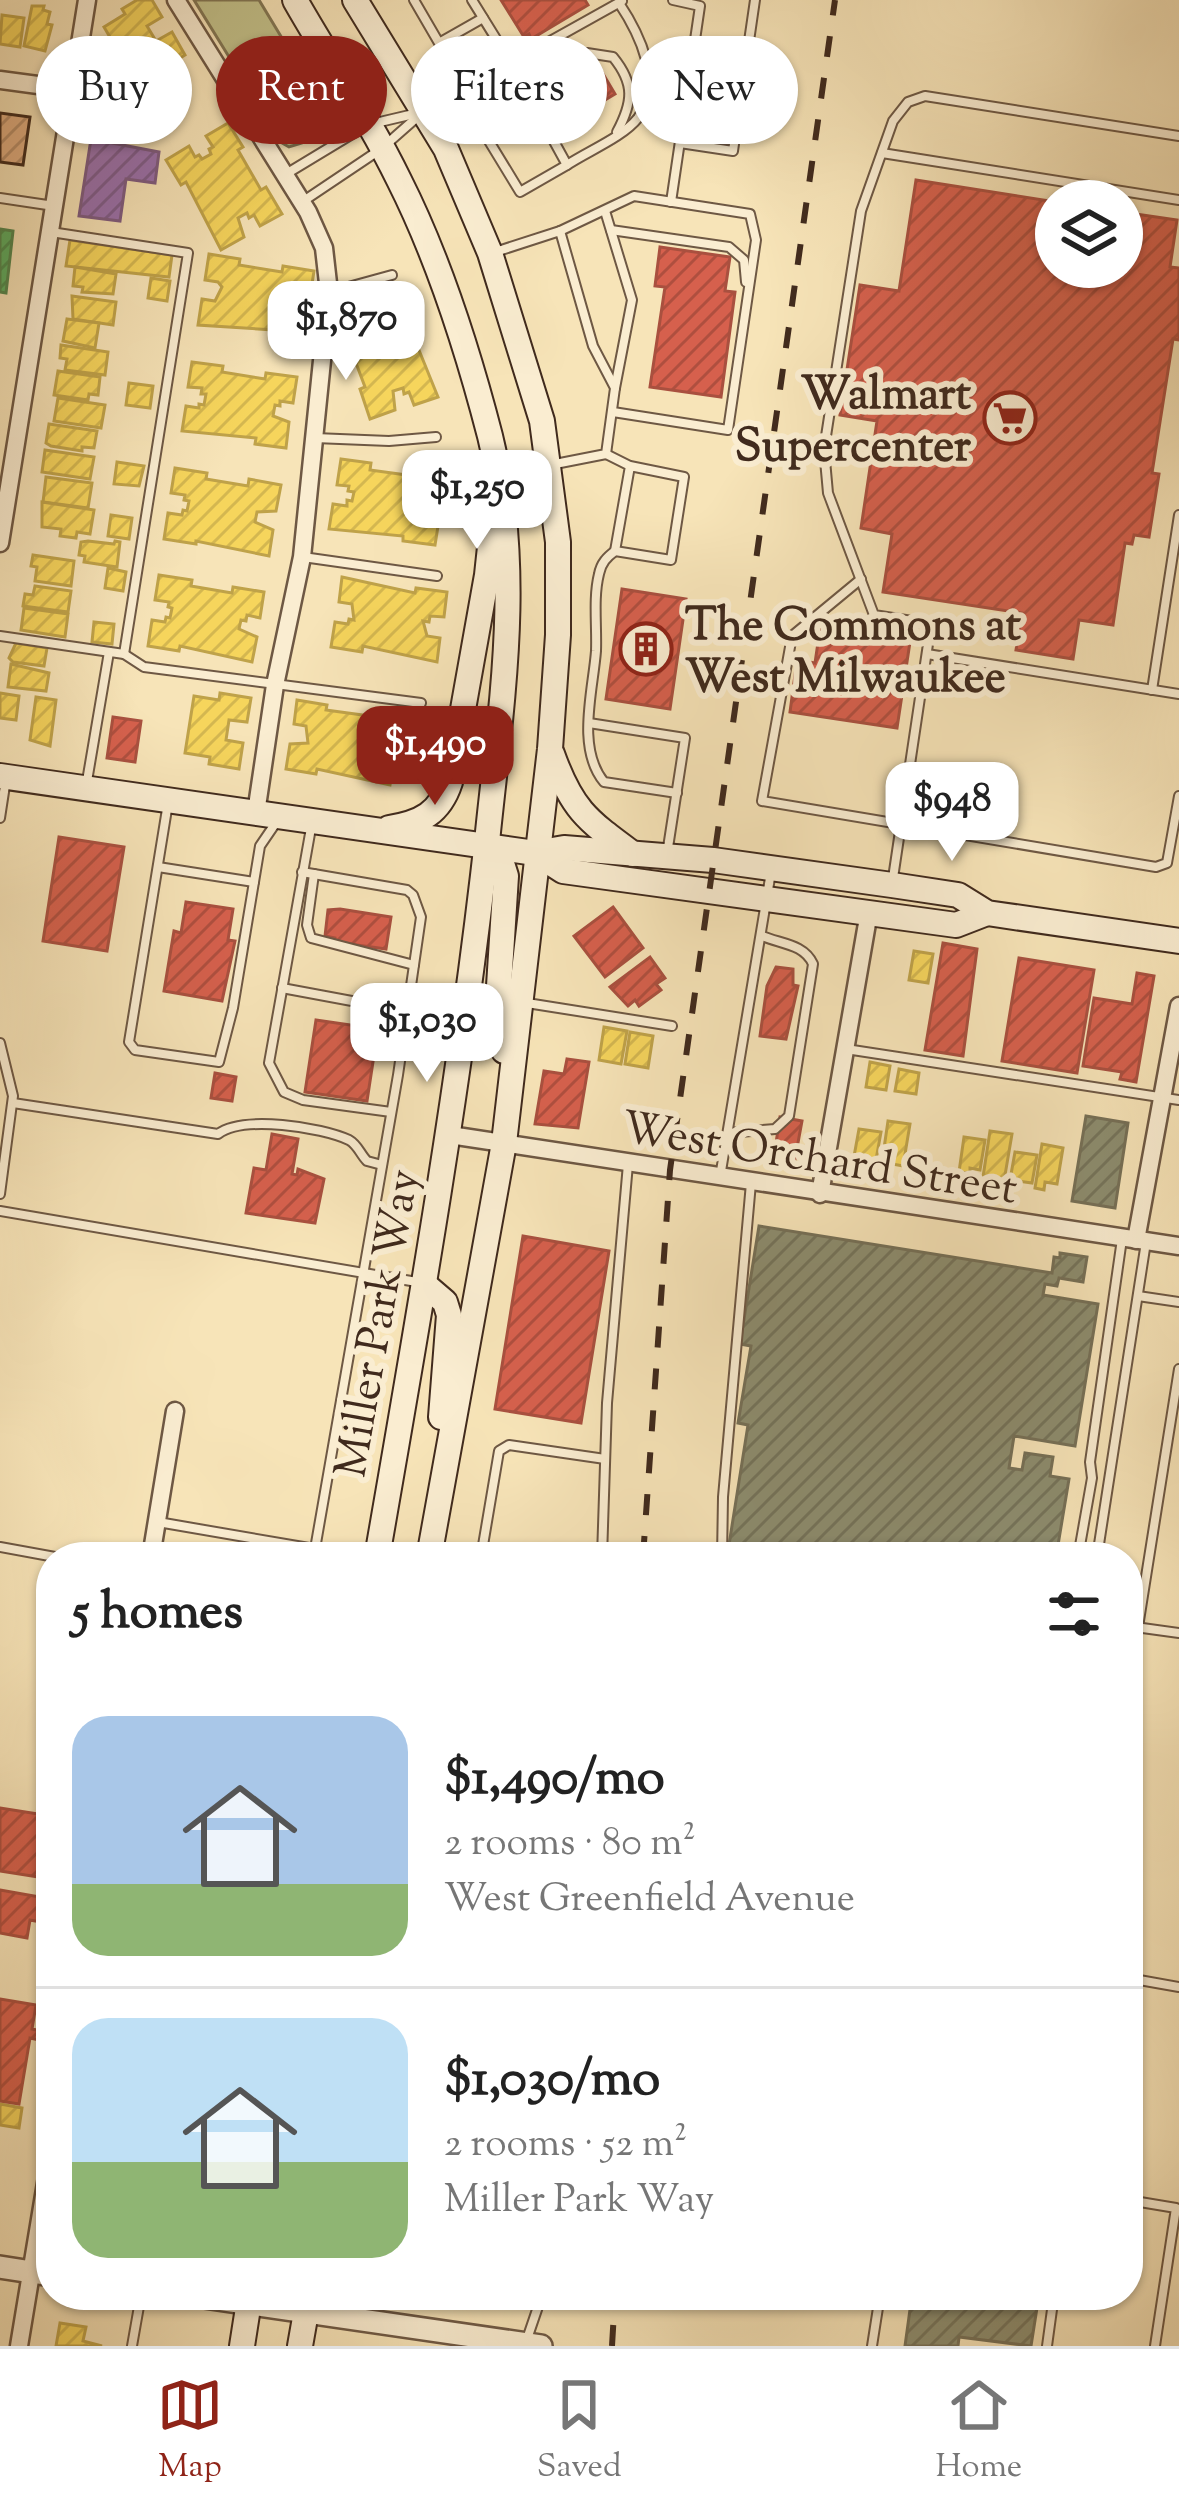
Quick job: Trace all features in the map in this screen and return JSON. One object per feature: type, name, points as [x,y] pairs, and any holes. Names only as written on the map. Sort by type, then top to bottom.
[{"type":"main road","name":"Miller Park Way","points":[[295,0],[316,36]]},
{"type":"main road","name":"Miller Park Way","points":[[355,0],[411,92]]},
{"type":"main road","name":"Miller Park Way","points":[[378,144],[400,181],[448,300],[490,436],[506,529],[509,636],[450,1135],[380,1542]]},
{"type":"main road","name":"Miller Park Way","points":[[432,1542],[504,1143],[550,749],[558,635],[558,542],[542,422],[490,253],[443,144]]},
{"type":"main road","points":[[374,830],[424,818],[446,794],[488,575],[497,475],[548,466]]},
{"type":"main road","points":[[550,749],[565,792],[582,814],[635,856]]},
{"type":"main road","points":[[3,777],[536,853],[564,848],[771,868],[958,895],[987,913],[1179,941]]},
{"type":"main road","points":[[486,846],[500,857],[506,876],[499,999],[509,1084]]},
{"type":"main road","points":[[536,853],[563,871],[956,925],[987,913]]},
{"type":"main road","points":[[424,1284],[437,1293],[449,1315],[441,1413],[442,1486]]},
{"type":"main road","points":[[242,2346],[248,2310]]},
{"type":"main road","points":[[300,2346],[307,2310]]},
{"type":"street","points":[[82,36],[87,0]]},
{"type":"street","points":[[176,0],[302,202],[323,248],[329,292],[302,557],[275,685],[268,814]]},
{"type":"street","points":[[0,80],[36,85]]},
{"type":"street","points":[[0,540],[7,456],[65,144]]},
{"type":"street","points":[[820,1194],[869,912]]},
{"type":"street","points":[[1135,1239],[1170,1099],[1179,1006]]},
{"type":"street","name":"West Orchard Street","points":[[450,1135],[1179,1246]]},
{"type":"street","points":[[154,1542],[175,1412]]},
{"type":"street","points":[[0,2266],[36,2273]]},
{"type":"street","points":[[19,2346],[36,2290]]},
{"type":"street","points":[[341,2310],[533,2345]]},
{"type":"lane","points":[[414,0],[440,43],[483,18]]},
{"type":"lane","points":[[472,0],[495,36]]},
{"type":"lane","points":[[673,0],[700,3],[695,36]]},
{"type":"lane","points":[[749,36],[754,0]]},
{"type":"lane","points":[[492,144],[520,192],[636,121],[647,101],[646,58],[621,1],[606,4],[555,36]]},
{"type":"lane","points":[[607,56],[614,57],[628,74],[632,88],[629,109],[617,133]]},
{"type":"lane","points":[[892,885],[932,624],[874,615],[828,493],[824,449],[852,251],[893,121],[908,102],[925,96],[1179,136]]},
{"type":"lane","points":[[302,202],[381,149],[411,123]]},
{"type":"lane","points":[[285,175],[336,144]]},
{"type":"lane","points":[[555,144],[567,165]]},
{"type":"lane","points":[[671,202],[680,144]]},
{"type":"lane","points":[[687,144],[733,151],[734,144]]},
{"type":"lane","points":[[882,153],[1179,200]]},
{"type":"lane","points":[[490,253],[560,231],[634,196],[750,214],[756,240],[728,430],[613,412]]},
{"type":"lane","points":[[0,198],[55,206]]},
{"type":"lane","points":[[605,211],[632,300],[607,454]]},
{"type":"lane","points":[[611,230],[729,247],[744,260],[747,296]]},
{"type":"lane","points":[[560,231],[593,346],[615,388]]},
{"type":"lane","points":[[51,232],[188,253],[124,655]]},
{"type":"lane","points":[[329,292],[392,274]]},
{"type":"lane","points":[[314,438],[388,441],[436,437]]},
{"type":"lane","points":[[548,466],[607,454],[630,466],[684,477],[671,560],[615,551]]},
{"type":"lane","points":[[630,466],[615,551],[599,574],[590,723],[594,769],[604,782],[677,794]]},
{"type":"lane","points":[[1152,690],[1179,515]]},
{"type":"lane","points":[[302,557],[437,576]]},
{"type":"lane","points":[[861,579],[792,636],[762,801],[1156,867],[1167,863],[1179,796]]},
{"type":"lane","points":[[0,636],[124,655],[144,667],[421,703]]},
{"type":"lane","points":[[86,788],[109,652]]},
{"type":"lane","points":[[927,654],[1179,694]]},
{"type":"lane","points":[[590,723],[685,738],[667,857]]},
{"type":"lane","points":[[0,818],[3,777]]},
{"type":"lane","points":[[168,802],[131,1048],[219,1062],[268,814]]},
{"type":"lane","points":[[312,821],[269,1063],[284,1092],[303,1100],[392,1112]]},
{"type":"lane","points":[[158,867],[254,882]]},
{"type":"lane","points":[[720,1178],[771,868]]},
{"type":"lane","points":[[302,872],[398,887],[413,895],[421,917],[317,1542]]},
{"type":"lane","points":[[314,874],[308,925],[311,938],[415,965]]},
{"type":"lane","points":[[728,1132],[775,1129],[789,1116],[813,964],[798,947],[762,936]]},
{"type":"lane","points":[[282,988],[466,1022]]},
{"type":"lane","points":[[519,1002],[672,1026]]},
{"type":"lane","points":[[0,1043],[13,1103],[0,1194]]},
{"type":"lane","points":[[845,1049],[1170,1099]]},
{"type":"lane","points":[[13,1103],[218,1134],[236,1125],[291,1128],[346,1139],[356,1144],[367,1161],[382,1165]]},
{"type":"lane","points":[[602,1542],[604,1460],[628,1163]]},
{"type":"lane","points":[[723,1542],[751,1183]]},
{"type":"lane","points":[[0,1211],[424,1284]]},
{"type":"lane","points":[[1098,1542],[1138,1296],[1135,1239]]},
{"type":"lane","points":[[1081,1542],[1092,1478],[1090,1462],[1135,1239]]},
{"type":"lane","points":[[1138,1296],[1179,1302]]},
{"type":"lane","points":[[1143,1571],[1179,1369]]},
{"type":"lane","points":[[484,1542],[500,1451],[509,1444],[604,1460]]},
{"type":"lane","points":[[157,1522],[271,1542]]},
{"type":"lane","points":[[0,1547],[36,1554]]},
{"type":"lane","points":[[1143,1628],[1179,1633]]},
{"type":"lane","points":[[1143,1981],[1179,1987]]},
{"type":"lane","points":[[1143,2202],[1176,2208],[1155,2346]]},
{"type":"lane","points":[[132,2346],[138,2310]]},
{"type":"lane","points":[[533,2345],[539,2310]]},
{"type":"lane","points":[[872,2346],[877,2310]]},
{"type":"lane","points":[[1047,2346],[1052,2310]]},
{"type":"shaded area","points":[[194,0],[259,0],[281,36],[216,36]]},
{"type":"building: Homes","points":[[137,0],[152,0],[162,17],[147,26],[153,36],[109,36],[104,27],[125,14],[122,9]]},
{"type":"building: Homes","points":[[32,6],[44,6],[50,12],[49,36],[36,36],[36,49],[24,46]]},
{"type":"building: Homes","points":[[2,15],[24,18],[20,47],[0,44]]},
{"type":"building: Homes","points":[[216,130],[216,144],[241,144],[238,150],[261,190],[266,187],[282,214],[260,226],[254,215],[238,218],[244,237],[221,250],[186,182],[181,185],[166,160],[189,146],[195,157],[211,154],[213,147],[206,136]]},
{"type":"building: Homes","points":[[70,240],[172,255],[169,277],[66,266]]},
{"type":"building: Homes","points":[[209,254],[282,272],[283,266],[314,271],[310,297],[291,298],[290,308],[307,316],[303,340],[272,336],[273,330],[198,325],[202,299],[215,301],[222,287],[205,280]]},
{"type":"building: Homes","points":[[75,267],[116,274],[113,294],[82,292],[83,287],[73,286]]},
{"type":"building: Homes","points":[[151,278],[170,281],[167,301],[148,298]]},
{"type":"building: Homes","points":[[406,295],[416,326],[410,328],[438,397],[414,405],[403,388],[393,391],[395,410],[370,419],[360,389],[365,387],[339,318],[363,310],[372,325],[383,322],[381,303]]},
{"type":"building: Homes","points":[[72,296],[116,302],[113,325],[73,319]]},
{"type":"building: Homes","points":[[67,319],[99,323],[95,348],[63,341]]},
{"type":"building: Homes","points":[[61,345],[108,352],[105,375],[65,370],[67,359],[60,358]]},
{"type":"building: Homes","points":[[192,362],[265,379],[266,373],[297,377],[293,403],[280,401],[273,416],[289,422],[286,448],[255,444],[256,438],[182,431],[186,406],[204,405],[206,394],[201,394],[202,388],[188,387]]},
{"type":"building: Homes","points":[[58,371],[100,377],[98,395],[89,394],[88,400],[54,395]]},
{"type":"building: Homes","points":[[129,383],[153,386],[150,408],[126,405]]},
{"type":"building: Homes","points":[[58,398],[105,405],[101,428],[54,421]]},
{"type":"building: Homes","points":[[49,424],[97,431],[94,448],[51,446],[46,443]]},
{"type":"building: Homes","points":[[45,450],[94,457],[90,479],[42,472]]},
{"type":"building: Homes","points":[[341,459],[371,463],[370,470],[445,475],[441,500],[428,498],[420,512],[439,520],[435,545],[403,541],[403,536],[329,529],[333,504],[347,506],[354,492],[348,491],[349,486],[337,485]]},
{"type":"building: Homes","points":[[117,462],[144,466],[139,486],[114,484]]},
{"type":"building: Homes","points":[[175,468],[248,486],[249,479],[281,485],[276,511],[257,512],[255,522],[273,530],[269,556],[164,539],[168,513],[182,515],[189,501],[184,500],[185,495],[171,493]]},
{"type":"building: Homes","points":[[46,477],[92,483],[88,508],[43,502]]},
{"type":"building: Homes","points":[[42,502],[94,510],[90,534],[60,536],[61,529],[42,527]]},
{"type":"building: Homes","points":[[111,515],[132,518],[129,539],[108,536]]},
{"type":"building: Homes","points":[[81,542],[120,542],[117,567],[84,562],[85,556],[79,555]]},
{"type":"building: Homes","points":[[33,555],[74,561],[71,586],[35,581]]},
{"type":"building: Homes","points":[[108,568],[126,572],[123,591],[105,588]]},
{"type":"building: Homes","points":[[159,575],[232,593],[233,587],[264,592],[260,618],[247,615],[239,629],[257,637],[252,662],[180,646],[179,651],[148,646],[152,620],[165,622],[172,608],[169,602],[155,600]]},
{"type":"building: Homes","points":[[342,577],[415,593],[416,588],[447,592],[444,617],[430,616],[429,622],[423,621],[427,636],[440,638],[437,662],[363,646],[362,652],[331,647],[335,622],[354,620],[352,604],[339,602]]},
{"type":"building: Homes","points":[[35,586],[71,591],[68,612],[23,606],[25,594],[33,595]]},
{"type":"building: Homes","points":[[24,608],[68,614],[65,637],[21,630]]},
{"type":"building: Homes","points":[[94,622],[114,624],[112,644],[92,642]]},
{"type":"building: Homes","points":[[16,643],[47,648],[44,666],[13,662],[9,658]]},
{"type":"building: Homes","points":[[11,664],[49,673],[46,691],[8,687]]},
{"type":"building: Homes","points":[[0,693],[19,696],[16,720],[0,718]]},
{"type":"building: Homes","points":[[220,693],[251,698],[247,722],[229,720],[226,740],[243,743],[239,769],[209,764],[210,757],[185,753],[194,696],[219,700]]},
{"type":"building: Homes","points":[[36,697],[56,700],[50,746],[30,740]]},
{"type":"building: Homes","points":[[297,700],[327,705],[326,710],[400,715],[396,741],[379,742],[377,753],[394,760],[390,785],[317,769],[316,774],[286,769],[290,744],[308,743],[306,726],[294,724]]},
{"type":"building: Homes","points":[[914,951],[933,954],[928,983],[909,980]]},
{"type":"building: Homes","points":[[604,1027],[627,1031],[621,1064],[599,1060]]},
{"type":"building: Homes","points":[[630,1032],[653,1036],[648,1068],[625,1064]]},
{"type":"building: Homes","points":[[870,1062],[890,1066],[886,1090],[866,1087]]},
{"type":"building: Homes","points":[[899,1069],[919,1073],[916,1094],[895,1091]]},
{"type":"building: Homes","points":[[888,1121],[910,1124],[903,1166],[882,1162]]},
{"type":"building: Homes","points":[[859,1129],[881,1132],[875,1165],[853,1162]]},
{"type":"building: Homes","points":[[990,1131],[1012,1134],[1004,1181],[983,1177]]},
{"type":"building: Homes","points":[[964,1137],[985,1140],[980,1170],[959,1172]]},
{"type":"building: Homes","points":[[1042,1144],[1063,1148],[1057,1184],[1045,1182],[1044,1190],[1035,1188]]},
{"type":"building: Homes","points":[[1015,1152],[1037,1155],[1032,1183],[1010,1180]]},
{"type":"building: Homes","points":[[0,2104],[22,2108],[19,2128],[0,2125]]},
{"type":"building: Homes","points":[[60,2323],[86,2327],[83,2341],[102,2346],[56,2346]]},
{"type":"building: Shops","points":[[501,0],[585,0],[588,5],[536,36],[523,36]]},
{"type":"building: Shops","name":"Walmart Supercenter","points":[[916,180],[1035,199],[1035,288],[1143,288],[1143,215],[1177,220],[1170,267],[1179,268],[1179,340],[1173,339],[1152,473],[1159,474],[1149,537],[1134,535],[1132,544],[1125,543],[1113,625],[1079,620],[1073,659],[1016,650],[1022,613],[883,592],[892,534],[861,528],[877,421],[840,415],[860,285],[899,291]]},
{"type":"building: Shops","points":[[660,247],[730,257],[725,291],[735,292],[721,397],[650,387],[665,287],[655,286]]},
{"type":"building: Shops","name":"The Commons at West Milwaukee","points":[[622,589],[686,599],[670,709],[606,699]]},
{"type":"building: Shops","points":[[820,629],[910,642],[897,728],[790,712],[797,660],[815,663]]},
{"type":"building: Shops","points":[[113,717],[141,721],[135,762],[107,758]]},
{"type":"building: Shops","points":[[59,837],[124,847],[107,951],[43,941]]},
{"type":"building: Shops","points":[[186,902],[233,909],[228,940],[235,941],[222,1001],[164,991],[174,931],[181,933]]},
{"type":"building: Shops","points":[[613,907],[643,948],[605,977],[574,936]]},
{"type":"building: Shops","points":[[328,910],[391,917],[386,949],[335,942],[325,936]]},
{"type":"building: Shops","points":[[943,943],[977,949],[963,1056],[925,1050]]},
{"type":"building: Shops","points":[[650,957],[665,978],[656,984],[661,990],[639,1006],[635,1000],[628,1006],[610,987]]},
{"type":"building: Shops","points":[[1019,958],[1094,970],[1077,1073],[1002,1061]]},
{"type":"building: Shops","points":[[776,967],[793,969],[793,985],[798,986],[786,1039],[760,1036],[767,986]]},
{"type":"building: Shops","points":[[1137,973],[1154,976],[1136,1082],[1120,1079],[1122,1072],[1083,1066],[1094,998],[1132,1004]]},
{"type":"building: Shops","points":[[316,1020],[378,1029],[367,1101],[305,1092]]},
{"type":"building: Shops","points":[[567,1059],[589,1062],[578,1128],[535,1124],[544,1071],[564,1074]]},
{"type":"building: Shops","points":[[215,1073],[236,1077],[232,1101],[211,1098]]},
{"type":"building: Shops","points":[[780,1117],[802,1121],[795,1159],[774,1156]]},
{"type":"building: Shops","points":[[272,1134],[298,1139],[292,1174],[297,1175],[298,1169],[324,1179],[315,1223],[246,1213],[254,1168],[266,1170]]},
{"type":"building: Shops","points":[[523,1236],[609,1251],[581,1423],[495,1409]]},
{"type":"building: Shops","points":[[0,1808],[36,1814],[36,1877],[0,1871]]},
{"type":"building: Shops","points":[[0,1890],[36,1896],[36,1921],[30,1920],[27,1938],[0,1933]]},
{"type":"building: Shops","points":[[0,1999],[36,2005],[32,2029],[36,2039],[30,2038],[19,2104],[0,2101]]},
{"type":"building: Offices","points":[[90,144],[159,152],[155,183],[126,179],[120,221],[79,216]]},
{"type":"building: Public","points":[[0,229],[13,231],[6,293],[0,292]]},
{"type":"building: Industry","points":[[1086,1116],[1128,1123],[1115,1208],[1072,1201]]},
{"type":"building: Industry","points":[[759,1226],[1052,1273],[1054,1257],[1060,1258],[1060,1253],[1087,1257],[1083,1282],[1059,1278],[1057,1286],[1045,1284],[1043,1295],[1098,1304],[1075,1446],[1014,1436],[1009,1468],[1022,1470],[1025,1453],[1053,1457],[1050,1476],[1069,1479],[1058,1542],[729,1542],[748,1425],[738,1423],[751,1346],[740,1344]]},
{"type":"building: Industry","points":[[910,2310],[1037,2310],[1031,2346],[959,2337],[958,2346],[905,2346]]},
{"type":"building: Other","points":[[0,113],[30,117],[23,165],[0,162]]},
{"type":"railway","points":[[644,1542],[670,1170],[835,0]]},
{"type":"railway","points":[[612,2346],[614,2310]]},
{"type":"place","name":"Walmart Supercenter","points":[[1010,418]]},
{"type":"place","name":"The Commons at West Milwaukee","points":[[646,649]]}]
